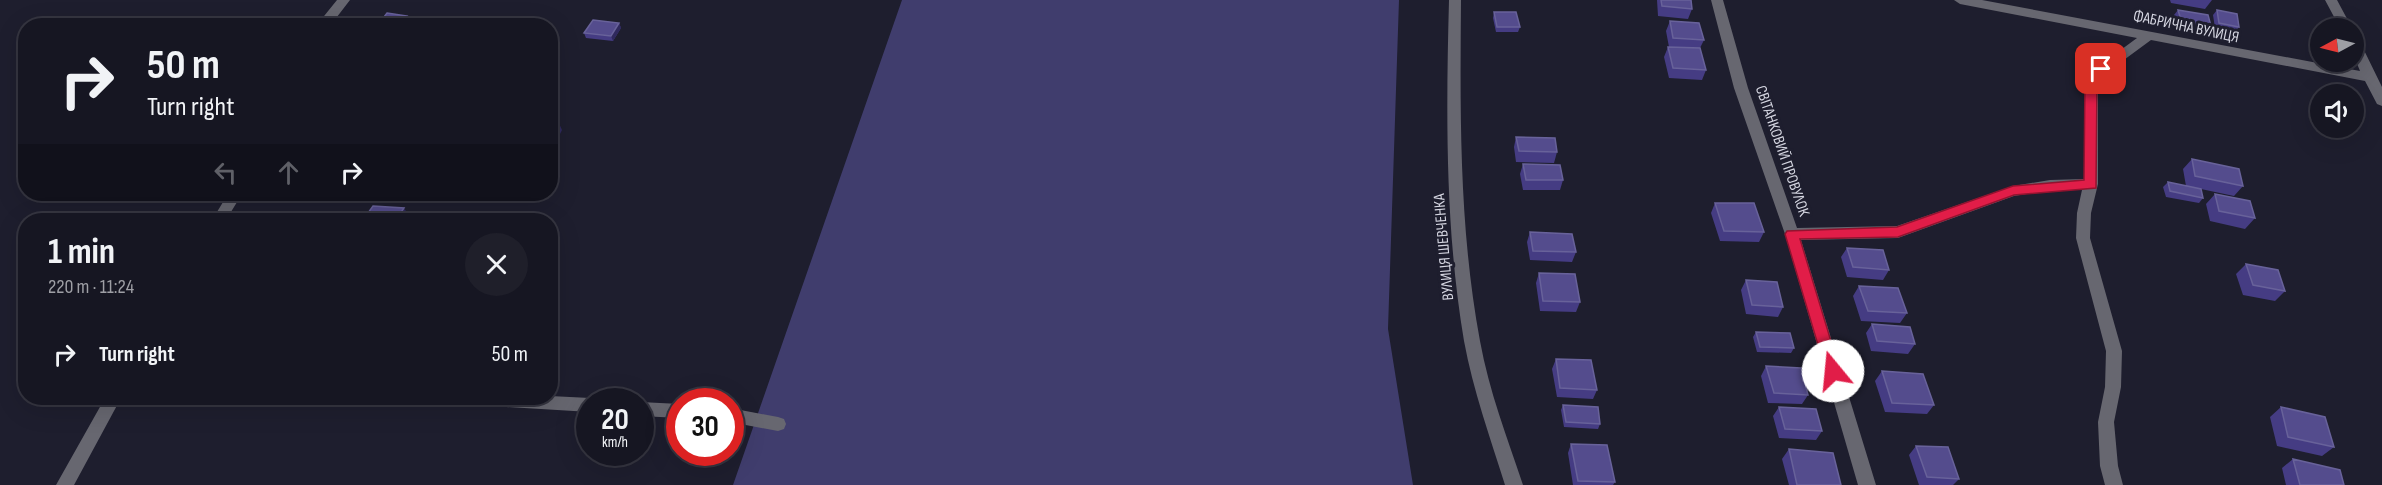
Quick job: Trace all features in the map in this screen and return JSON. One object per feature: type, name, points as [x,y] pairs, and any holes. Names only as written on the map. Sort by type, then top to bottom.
[{"type":"street","points":[[329,18],[344,0]]},
{"type":"street","name":"ВУЛИЦЯ ШЕВЧЕНКА","points":[[1455,0],[1453,101],[1458,216],[1467,298],[1483,390],[1514,485]]},
{"type":"street","name":"СВІТАНКОВИЙ ПРОВУЛОК","points":[[1717,0],[1741,88],[1792,234],[1867,485]]},
{"type":"street","name":"ФАБРИЧНА ВУЛИЦЯ","points":[[1960,0],[1986,2],[2148,36],[2370,77]]},
{"type":"street","points":[[2331,0],[2341,18]]},
{"type":"street","points":[[2114,485],[2109,466],[2106,422],[2113,387],[2114,351],[2083,238],[2084,213],[2091,184],[2091,77],[2148,36]]},
{"type":"street","points":[[2364,65],[2382,101]]},
{"type":"street","points":[[1792,234],[1898,232],[2013,191],[2050,185],[2091,184]]},
{"type":"street","points":[[558,403],[576,404]]},
{"type":"street","points":[[65,485],[109,405]]},
{"type":"street","points":[[744,418],[778,424]]},
{"type":"shaded area","points":[[902,0],[1399,0],[1388,329],[1413,485],[733,485],[740,466],[744,466],[744,453]]},
{"type":"building","points":[[1661,0],[1691,0],[1692,9],[1662,6]]},
{"type":"building","points":[[2178,10],[2208,15],[2211,26],[2181,20]]},
{"type":"building","points":[[2217,10],[2237,14],[2239,27],[2219,23]]},
{"type":"building","points":[[1494,12],[1516,12],[1520,27],[1497,27]]},
{"type":"building","points":[[387,13],[407,16],[405,18],[383,18]]},
{"type":"building","points":[[593,20],[619,23],[611,36],[584,33]]},
{"type":"building","points":[[1670,21],[1699,23],[1704,40],[1673,38]]},
{"type":"building","points":[[1668,47],[1700,48],[1706,70],[1673,68]]},
{"type":"building","points":[[1516,137],[1555,138],[1557,152],[1519,151]]},
{"type":"building","points":[[2192,159],[2239,169],[2243,186],[2195,176]]},
{"type":"building","points":[[1523,164],[1560,165],[1563,180],[1526,180]]},
{"type":"building","points":[[2168,182],[2201,189],[2203,198],[2170,191]]},
{"type":"building","points":[[2215,194],[2250,201],[2255,218],[2219,211]]},
{"type":"building","points":[[1715,203],[1754,203],[1764,232],[1724,231]]},
{"type":"building","points":[[373,206],[404,208],[401,213],[368,213]]},
{"type":"building","points":[[1530,232],[1572,234],[1576,252],[1533,251]]},
{"type":"building","points":[[1847,248],[1883,250],[1889,270],[1853,267]]},
{"type":"building","points":[[2246,264],[2278,270],[2285,291],[2253,285]]},
{"type":"building","points":[[1539,273],[1575,274],[1580,302],[1543,301]]},
{"type":"building","points":[[1746,280],[1777,282],[1783,307],[1752,305]]},
{"type":"building","points":[[1859,286],[1898,288],[1907,313],[1868,311]]},
{"type":"building","points":[[1872,324],[1910,327],[1915,344],[1877,341]]},
{"type":"building","points":[[1756,332],[1790,333],[1794,348],[1760,347]]},
{"type":"building","points":[[1556,359],[1591,360],[1597,390],[1560,388]]},
{"type":"building","points":[[1766,366],[1801,368],[1808,395],[1774,393]]},
{"type":"building","points":[[1882,371],[1923,374],[1934,405],[1892,403]]},
{"type":"building","points":[[1563,405],[1598,407],[1600,424],[1566,422]]},
{"type":"building","points":[[1779,407],[1816,409],[1822,431],[1785,429]]},
{"type":"building","points":[[2281,407],[2325,417],[2334,447],[2288,437]]},
{"type":"building","points":[[1571,444],[1607,445],[1615,482],[1578,481]]},
{"type":"building","points":[[1916,446],[1948,447],[1959,479],[1927,477]]},
{"type":"building","points":[[1789,449],[1833,453],[1841,485],[1797,485]]},
{"type":"building","points":[[2293,459],[2340,470],[2344,485],[2300,485]]},
{"type":"route","points":[[1833,371],[1792,234],[1898,232],[1927,224],[2013,191],[2050,185],[2091,184],[2091,77],[2101,69]]}]
